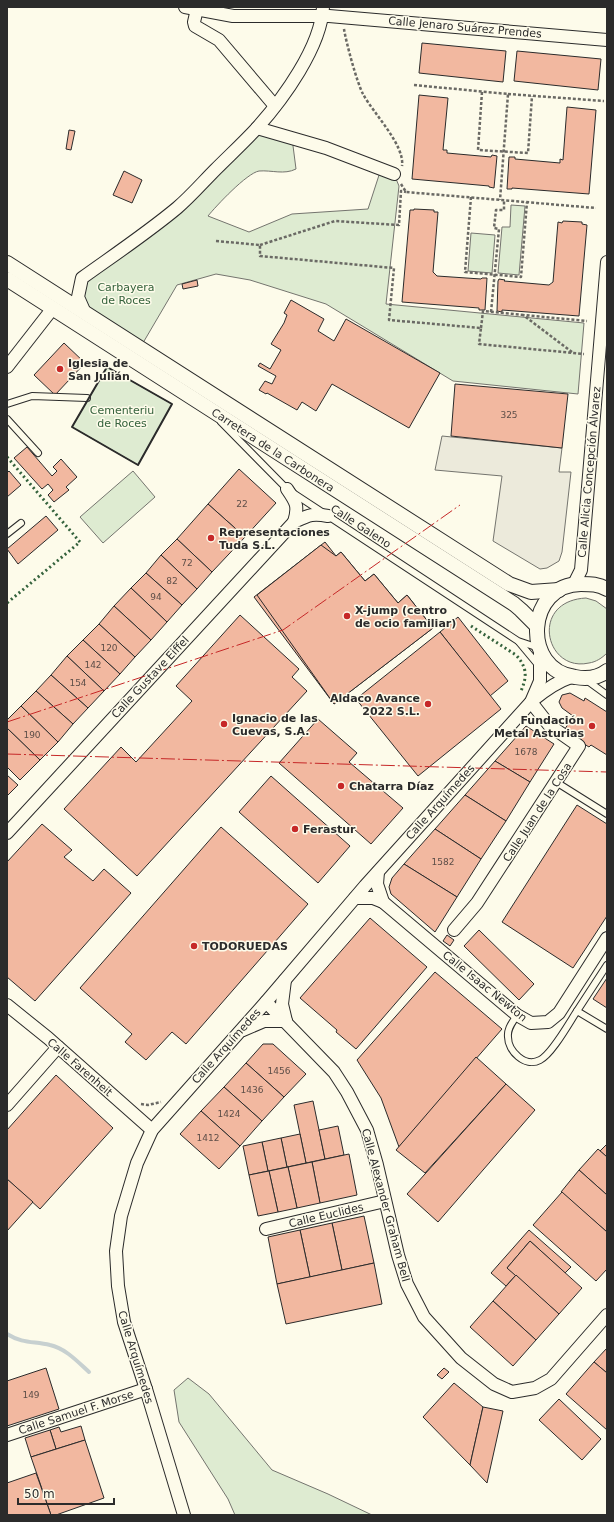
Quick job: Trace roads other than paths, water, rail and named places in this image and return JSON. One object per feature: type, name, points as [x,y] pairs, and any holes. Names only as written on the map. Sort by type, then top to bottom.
[{"type":"street","name":"Calle Jenaro Suárez Prendes","points":[[191,8],[233,16],[323,11],[607,40]]},
{"type":"street","points":[[191,8],[195,26],[219,40],[275,106]]},
{"type":"street","points":[[85,313],[78,297],[82,278],[178,207],[257,128],[275,106],[303,64],[318,36],[323,11]]},
{"type":"street","points":[[257,128],[326,148],[394,174]]},
{"type":"street","name":"Calle Alicia Concepción Álvarez","points":[[574,584],[581,570],[607,262]]},
{"type":"street","points":[[7,263],[85,313]]},
{"type":"street","name":"Carretera de la Carbonera","points":[[7,279],[514,604],[536,625]]},
{"type":"street","points":[[7,367],[53,308]]},
{"type":"street","name":"Carretera de la Carbonera","points":[[85,313],[509,584],[531,592],[558,590]]},
{"type":"street","points":[[287,489],[296,502],[297,511],[294,522]]},
{"type":"street","name":"Calle Gustave Eiffel","points":[[7,833],[294,522],[316,513],[328,516]]},
{"type":"street","points":[[606,673],[594,677],[577,677],[557,671],[546,661],[539,649],[536,625],[540,611],[548,599],[558,590],[574,584],[592,584],[607,589]]},
{"type":"street","name":"Calle Arquímedes","points":[[184,1512],[124,1322],[118,1286],[116,1251],[121,1216],[135,1170],[152,1130],[266,1002],[378,872],[531,702],[540,681],[539,649]]},
{"type":"street","points":[[531,702],[548,688],[577,677]]},
{"type":"street","name":"Calle Juan de la Cosa","points":[[454,930],[477,903],[579,746],[549,726],[531,702]]},
{"type":"street","points":[[378,872],[377,884],[383,902]]},
{"type":"street","name":"Calle Isaac Newton","points":[[355,898],[373,898],[383,902],[517,1015],[531,1023],[548,1022],[559,1013],[607,938]]},
{"type":"street","points":[[240,1031],[264,1021],[286,1022],[282,1004],[285,980]]},
{"type":"street","name":"Calle Alexander Graham Bell","points":[[266,1002],[334,1072],[347,1092],[367,1130],[377,1165],[400,1263],[407,1284],[424,1317],[460,1358],[494,1384],[512,1392],[535,1388],[551,1379],[607,1315]]},
{"type":"street","name":"Calle Farenheit","points":[[7,1005],[58,1047],[152,1130]]},
{"type":"street","points":[[7,1105],[58,1047]]},
{"type":"street","name":"Calle Euclides","points":[[266,1229],[385,1201]]},
{"type":"street","name":"Calle Samuel F. Morse","points":[[7,1435],[146,1389]]},
{"type":"lane","points":[[7,404],[32,396],[87,398]]},
{"type":"lane","name":"Calle Galeno","points":[[209,409],[287,489],[518,641],[539,649]]},
{"type":"lane","points":[[7,418],[38,453]]},
{"type":"lane","points":[[7,534],[21,522]]},
{"type":"lane","name":"Calle Galeno","points":[[518,641],[540,668]]},
{"type":"lane","points":[[577,677],[607,695]]},
{"type":"lane","points":[[556,782],[607,814]]},
{"type":"lane","points":[[517,1015],[508,1029],[510,1046],[514,1054],[522,1059],[532,1062],[540,1060],[551,1049],[607,964]]},
{"type":"lane","points":[[577,1011],[607,1029]]},
{"type":"waterway","points":[[7,1334],[28,1342],[50,1345],[61,1349],[89,1372]]},
{"type":"place","name":"Iglesia de San Julián","points":[[60,369]]},
{"type":"place","name":"Representaciones Tuda S.L.","points":[[211,538]]},
{"type":"place","name":"X-jump (centro de ocio familiar)","points":[[347,616]]},
{"type":"place","name":"Aldaco Avance 2022 S.L.","points":[[428,704]]},
{"type":"place","name":"Ignacio de las Cuevas, S.A.","points":[[224,724]]},
{"type":"place","name":"Fundación Metal Asturias","points":[[592,726]]},
{"type":"place","name":"Chatarra Díaz","points":[[341,786]]},
{"type":"place","name":"Ferastur","points":[[295,829]]},
{"type":"place","name":"TODORUEDAS","points":[[194,946]]},
{"type":"park label","name":"Carbayera de Roces","points":[[126,293]]},
{"type":"park label","name":"Cementeriu de Roces","points":[[122,416]]}]
